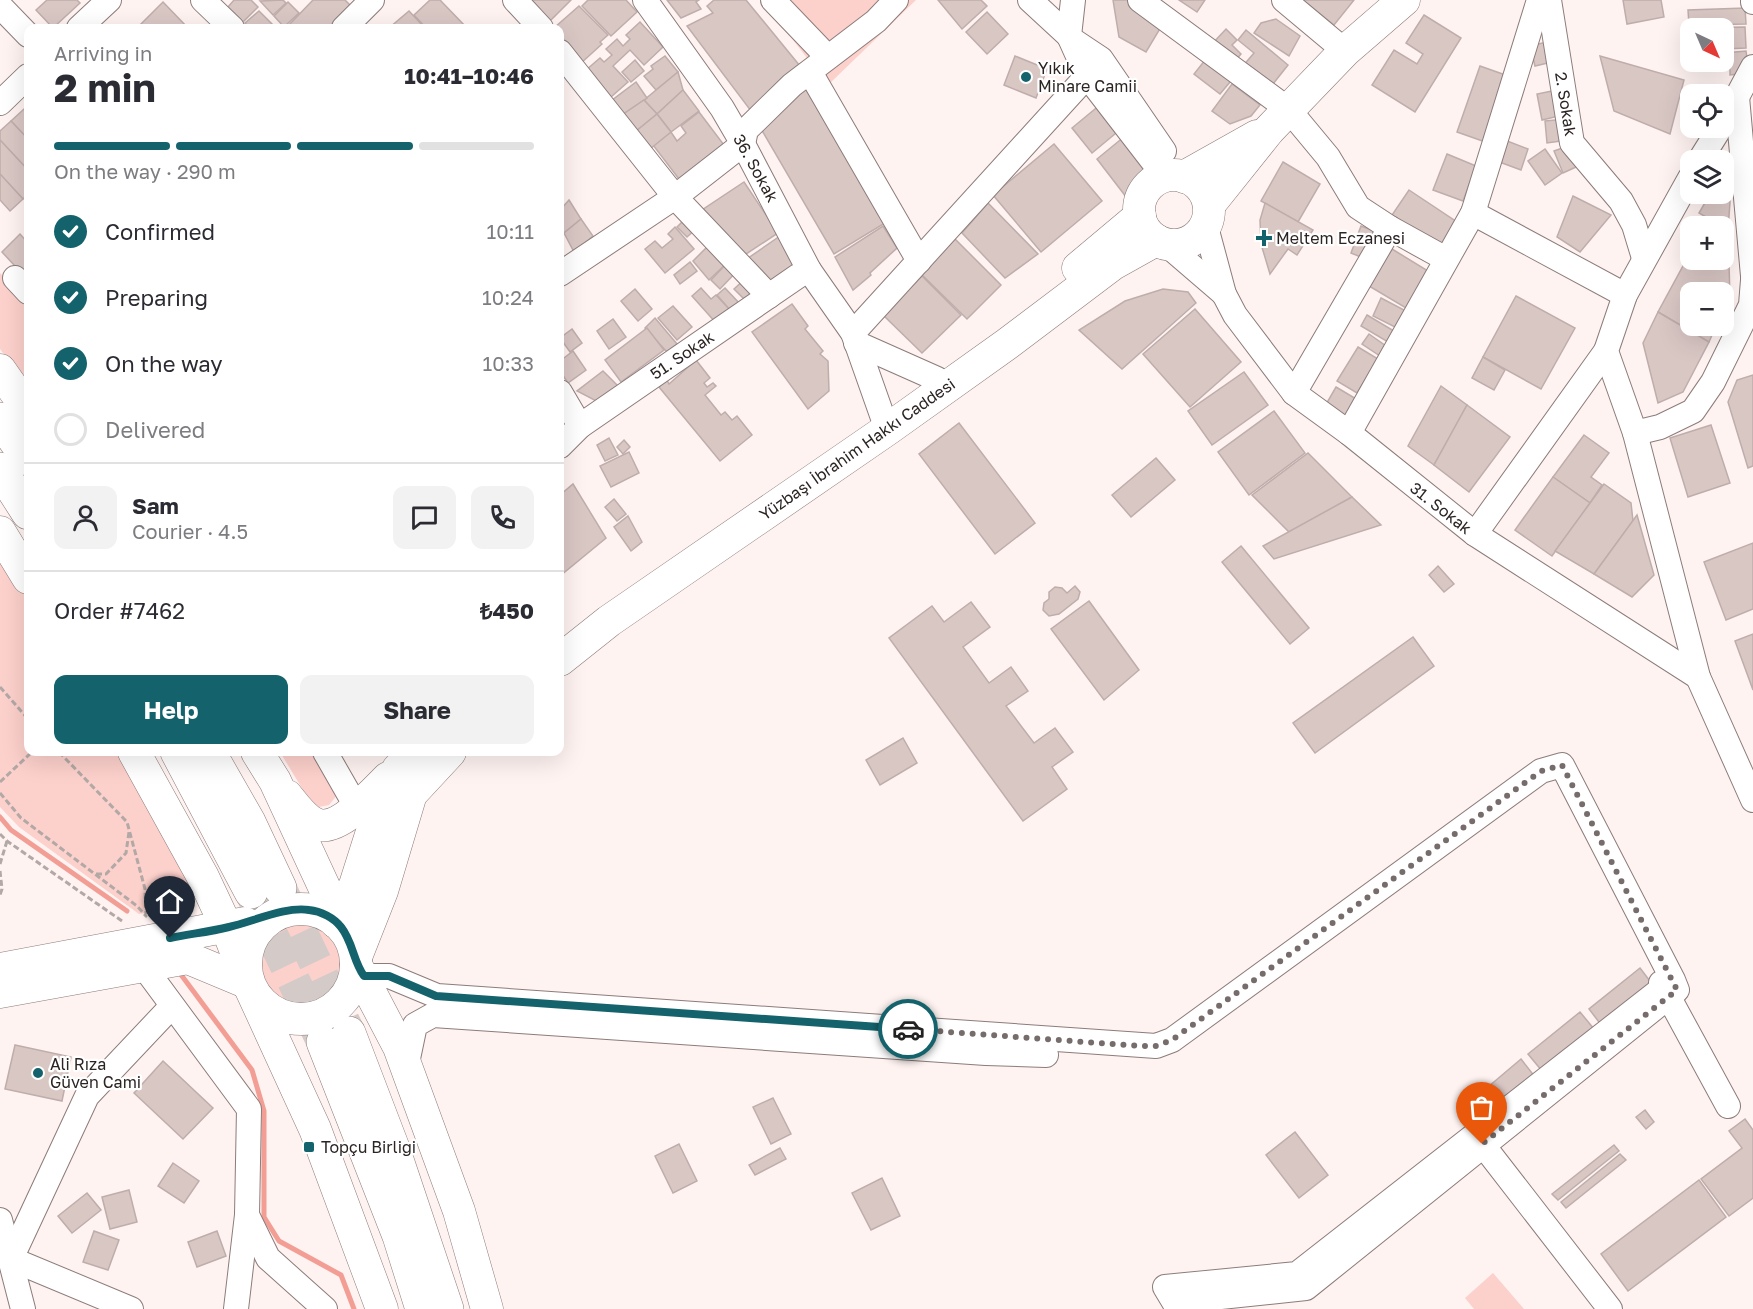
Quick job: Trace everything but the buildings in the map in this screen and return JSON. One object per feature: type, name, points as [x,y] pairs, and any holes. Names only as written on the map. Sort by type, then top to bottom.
[{"type":"highway","points":[[0,419],[24,453]]},
{"type":"highway","points":[[0,470],[24,507]]},
{"type":"highway","points":[[180,756],[269,898]]},
{"type":"highway","points":[[211,756],[249,822],[269,898]]},
{"type":"highway","points":[[422,1309],[336,1038],[393,1148],[447,1309]]},
{"type":"main road","name":"Yüzbaşı İbrahim Hakkı Caddesi","points":[[1279,120],[1176,176],[1148,188],[1142,196],[1154,234],[1179,246],[1191,242],[1279,120],[1345,51],[1404,0]]},
{"type":"main road","points":[[1176,176],[1200,186],[1208,216]]},
{"type":"main road","name":"Yüzbaşı İbrahim Hakkı Caddesi","points":[[564,629],[883,418],[1039,300],[1154,234]]},
{"type":"main road","name":"Yüzbaşı İbrahim Hakkı Caddesi","points":[[564,657],[609,621],[1007,344],[1154,234]]},
{"type":"main road","points":[[0,370],[24,405]]},
{"type":"main road","points":[[0,532],[24,571]]},
{"type":"main road","points":[[136,756],[204,877],[227,928],[248,983],[315,1129],[382,1309]]},
{"type":"main road","points":[[259,756],[275,781],[332,904],[336,922]]},
{"type":"main road","points":[[269,898],[260,927],[249,944],[245,964],[248,983],[257,999],[270,1011],[287,1018],[305,1020],[322,1015],[337,1006],[349,992],[411,794],[446,756]]},
{"type":"main road","points":[[336,922],[355,885],[375,822],[407,760]]},
{"type":"main road","points":[[275,781],[300,811],[319,825],[331,825],[357,808],[407,760]]},
{"type":"main road","points":[[0,969],[227,928],[269,898]]},
{"type":"main road","points":[[269,898],[292,910],[310,910],[326,915],[336,922],[350,940],[358,966],[399,1047],[459,1211],[487,1309]]},
{"type":"main road","points":[[0,992],[147,941],[248,983]]},
{"type":"street","points":[[83,24],[110,0]]},
{"type":"street","points":[[203,0],[228,24]]},
{"type":"street","points":[[348,24],[372,0]]},
{"type":"street","points":[[515,0],[532,24]]},
{"type":"street","name":"36. Sokak","points":[[645,0],[722,108],[809,270],[855,338],[883,418]]},
{"type":"street","points":[[658,0],[748,123],[820,49],[875,0]]},
{"type":"street","points":[[773,0],[820,49]]},
{"type":"street","points":[[564,271],[675,197],[743,144],[746,129],[810,72],[876,21],[896,0]]},
{"type":"street","points":[[1030,0],[1070,37],[1101,59],[1176,176]]},
{"type":"street","points":[[1073,0],[1070,37],[1087,76],[1176,176]]},
{"type":"street","points":[[1140,0],[1279,120],[1328,157],[1358,207],[1390,228],[1446,259]]},
{"type":"street","points":[[1284,0],[1345,51]]},
{"type":"street","points":[[1349,433],[1473,213],[1539,0]]},
{"type":"street","name":"2. Sokak","points":[[1549,0],[1572,143],[1621,201],[1634,225],[1644,258]]},
{"type":"street","points":[[0,6],[24,31]]},
{"type":"street","points":[[564,57],[675,197],[769,296]]},
{"type":"street","points":[[1734,103],[1753,67]]},
{"type":"street","points":[[810,72],[919,261]]},
{"type":"street","points":[[937,379],[855,338],[919,261],[1087,76]]},
{"type":"street","points":[[0,103],[24,80]]},
{"type":"street","points":[[1635,433],[1660,427],[1693,411],[1713,382],[1751,305],[1753,278],[1737,98]]},
{"type":"street","points":[[1475,534],[1606,351],[1625,295],[1680,195]]},
{"type":"street","points":[[1473,213],[1625,295]]},
{"type":"street","name":"31. Sokak","points":[[1208,216],[1224,294],[1235,315],[1294,393],[1349,433],[1475,534],[1698,677]]},
{"type":"street","points":[[1294,393],[1390,228]]},
{"type":"street","name":"31. Sokak","points":[[1154,234],[1224,294]]},
{"type":"street","name":"51. Sokak","points":[[564,442],[580,426],[809,270]]},
{"type":"street","points":[[1606,351],[1635,433],[1698,677],[1753,800]]},
{"type":"street","points":[[564,399],[580,426]]},
{"type":"street","points":[[327,756],[357,808]]},
{"type":"street","points":[[358,966],[436,996],[1156,1046],[1172,1040],[1541,771],[1562,765],[1668,988]]},
{"type":"street","points":[[406,1068],[415,1025],[433,1015],[986,1053],[1149,1057],[1174,1046],[1547,779],[1559,782],[1728,1106]]},
{"type":"street","points":[[147,941],[172,1006],[249,1109],[247,1215],[236,1309]]},
{"type":"street","points":[[1479,1140],[1297,1274],[1165,1287],[1174,1302],[1306,1288],[1479,1140],[1668,988]]},
{"type":"street","points":[[11,1259],[87,1096],[172,1006]]},
{"type":"street","points":[[1479,1140],[1610,1309]]},
{"type":"street","points":[[247,1215],[268,1258],[325,1309]]},
{"type":"street","points":[[0,1220],[23,1309]]},
{"type":"street","points":[[11,1259],[131,1309]]},
{"type":"path","points":[[0,687],[24,714]]},
{"type":"path","points":[[0,783],[28,756]]},
{"type":"path","points":[[63,756],[127,822],[145,889],[147,941]]},
{"type":"path","points":[[0,793],[21,818],[137,906]]},
{"type":"path","points":[[95,874],[106,874],[126,853],[129,831]]},
{"type":"path","points":[[0,834],[147,941]]},
{"type":"path","points":[[0,864],[7,841]]},
{"type":"path","points":[[0,871],[2,889],[0,895]]},
{"type":"shaded area","points":[[762,0],[916,0],[828,85]]},
{"type":"shaded area","points":[[0,273],[24,298],[24,381],[0,349]]},
{"type":"shaded area","points":[[0,546],[24,585],[24,756],[125,756],[191,880],[185,897],[161,910],[139,914],[19,827],[0,807]]},
{"type":"shaded area","points":[[282,756],[317,756],[338,794],[329,805],[314,808]]},
{"type":"shaded area","points":[[305,917],[322,921],[336,930],[345,944],[349,961],[345,978],[336,992],[322,1001],[305,1005],[288,1001],[274,992],[265,978],[261,961],[265,944],[274,930],[288,921]]},
{"type":"shaded area","points":[[1493,1273],[1524,1309],[1474,1309],[1465,1298]]},
{"type":"waterway","points":[[0,817],[11,830],[127,911]]},
{"type":"waterway","points":[[179,972],[252,1070],[264,1111],[264,1217],[279,1241],[341,1275],[354,1309]]},
{"type":"tunnel","points":[[280,888],[349,1033]]},
{"type":"tunnel","points":[[251,892],[323,1042]]},
{"type":"way so far","points":[[908,1029],[1140,1046],[1156,1046],[1172,1040],[1541,771],[1562,765],[1677,990],[1482,1144]]},
{"type":"place","name":"Yıkık Minare Camii","points":[[1026,77]]},
{"type":"place","name":"Meltem Eczanesi","points":[[1264,238]]},
{"type":"place","name":"Ali Rıza Güven Cami","points":[[38,1073]]},
{"type":"place","name":"Topçu Birliği","points":[[309,1147]]},
{"type":"route","points":[[170,938],[227,928],[292,910],[310,910],[326,915],[340,925],[350,940],[356,957],[356,965],[364,976],[389,976],[436,996],[908,1029]]}]
